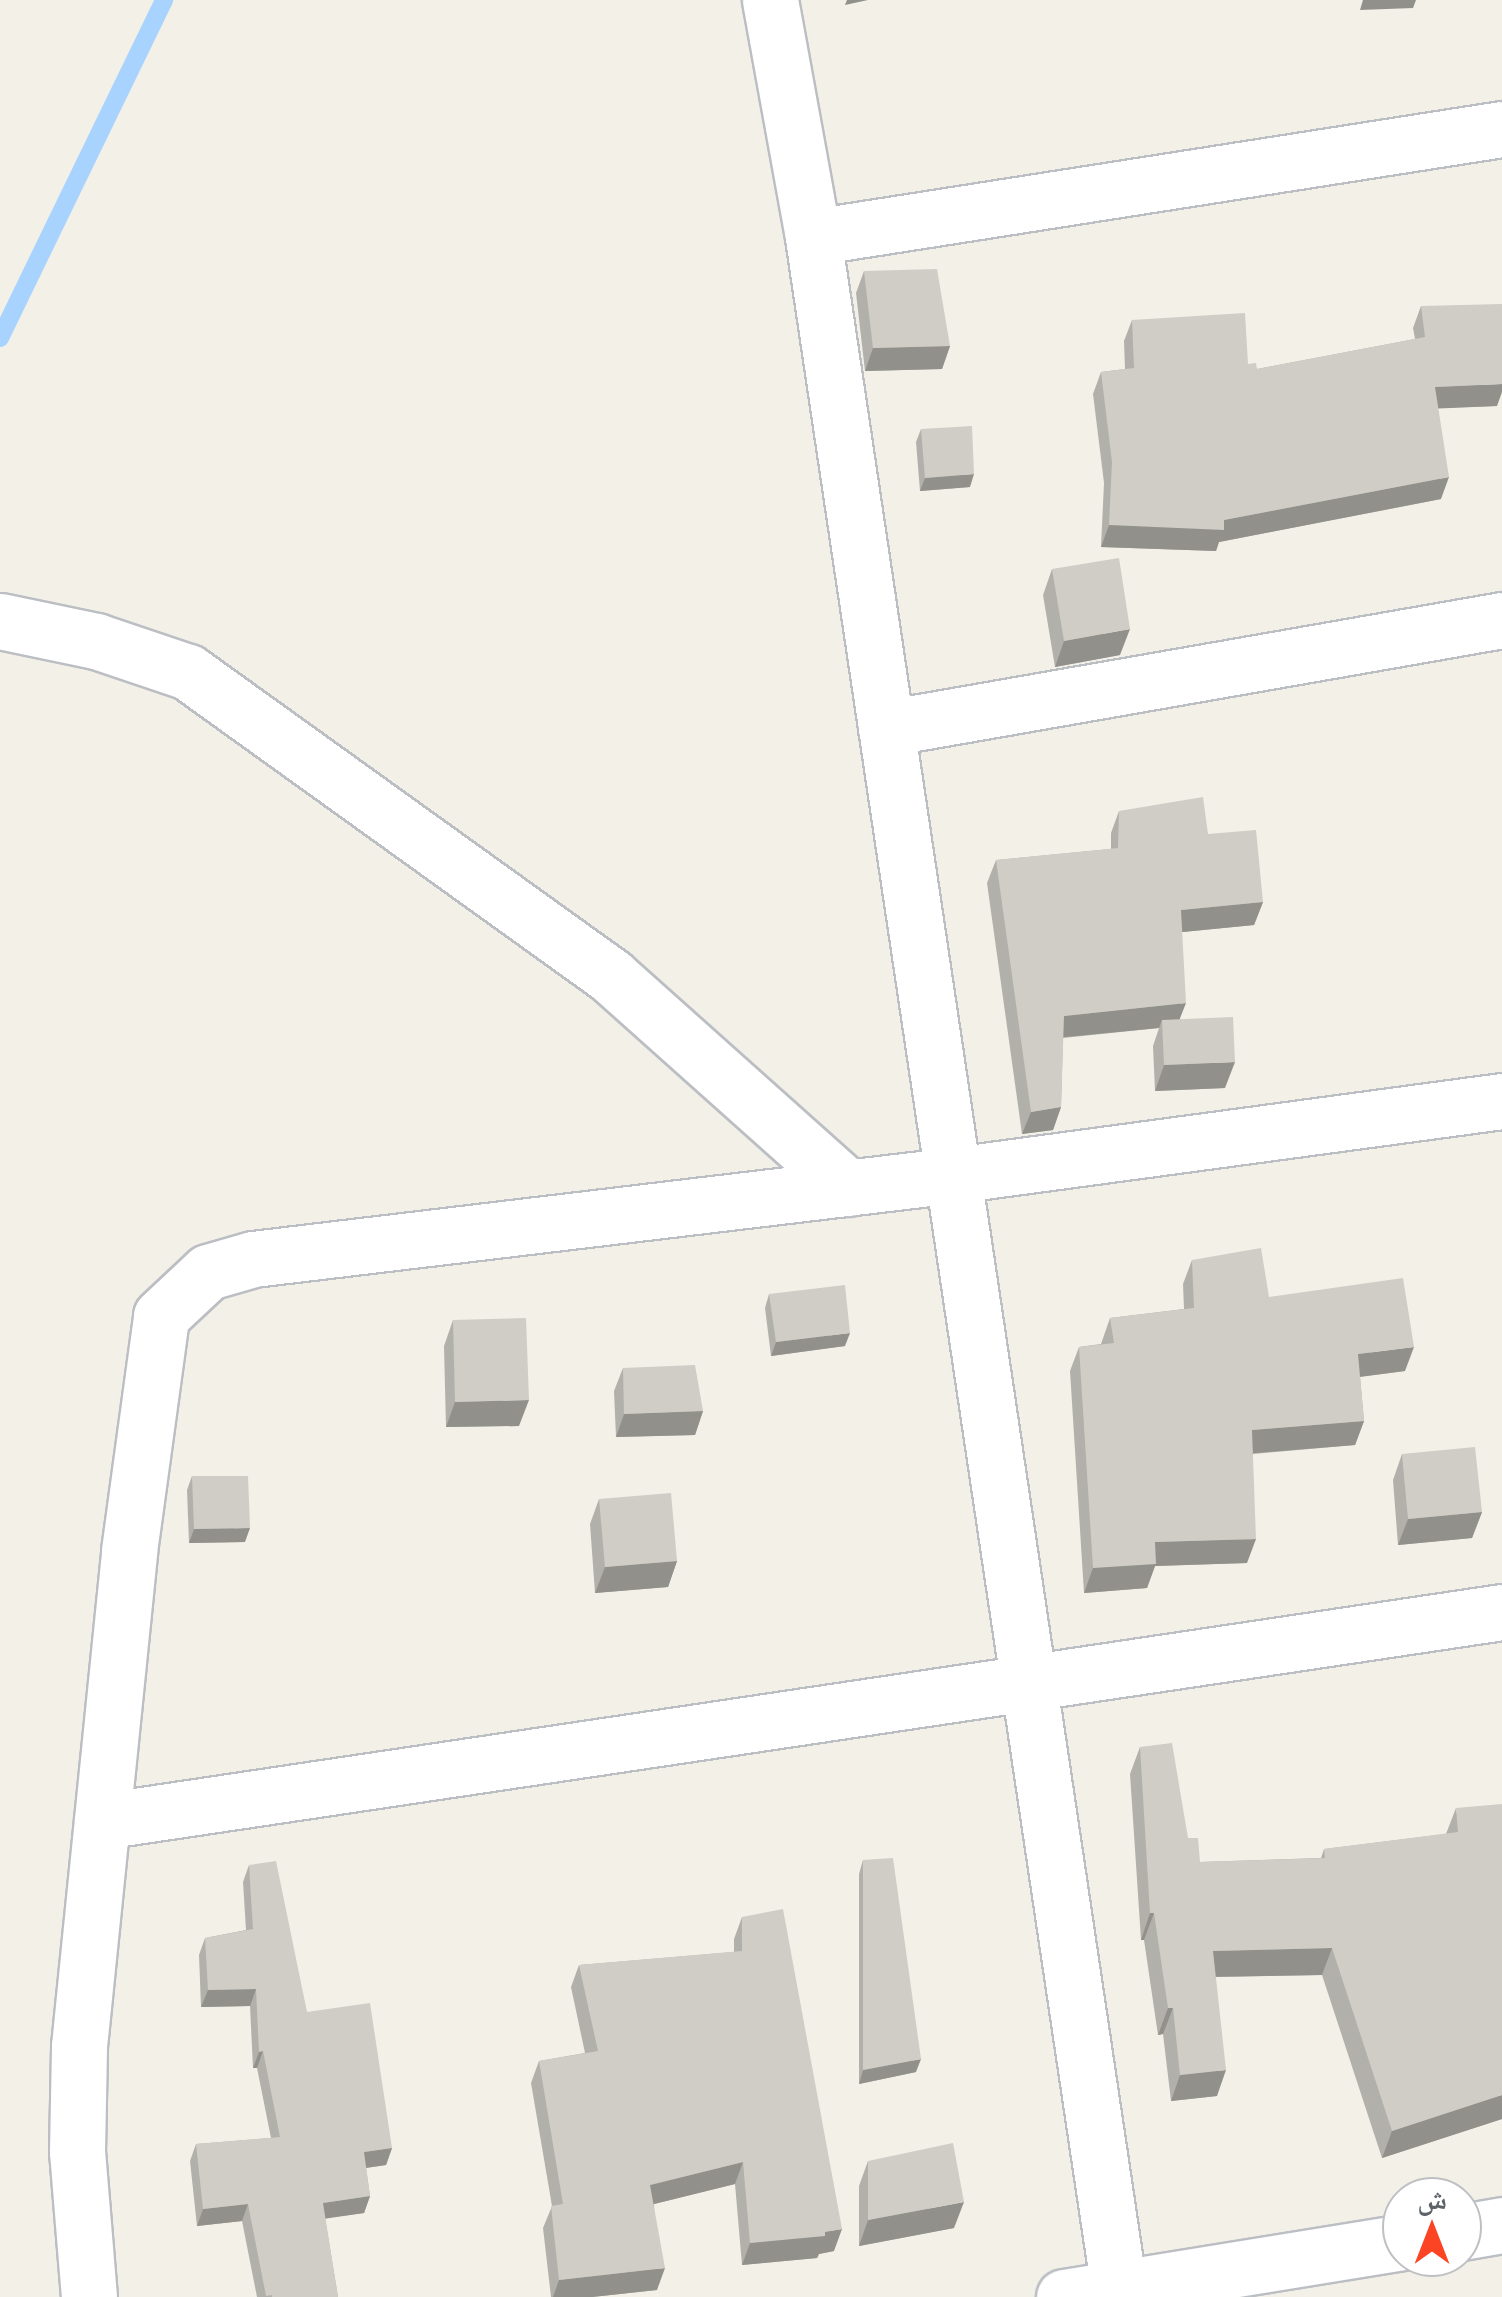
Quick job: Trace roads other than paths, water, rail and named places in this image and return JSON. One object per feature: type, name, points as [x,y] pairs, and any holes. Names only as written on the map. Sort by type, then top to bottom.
[{"type":"street","points":[[770,0],[814,237],[1120,2293]]},
{"type":"street","points":[[814,237],[1502,129]]},
{"type":"street","points":[[886,728],[1502,620]]},
{"type":"street","points":[[0,621],[96,641],[188,672],[611,976],[848,1188]]},
{"type":"street","points":[[89,2297],[77,2152],[79,2046],[129,1551],[161,1316],[208,1272],[253,1258],[954,1175],[1502,1101]]},
{"type":"street","points":[[102,1821],[1502,1612]]},
{"type":"street","points":[[1064,2297],[1120,2293],[1382,2246]]},
{"type":"waterway","points":[[0,338],[164,0]]}]
